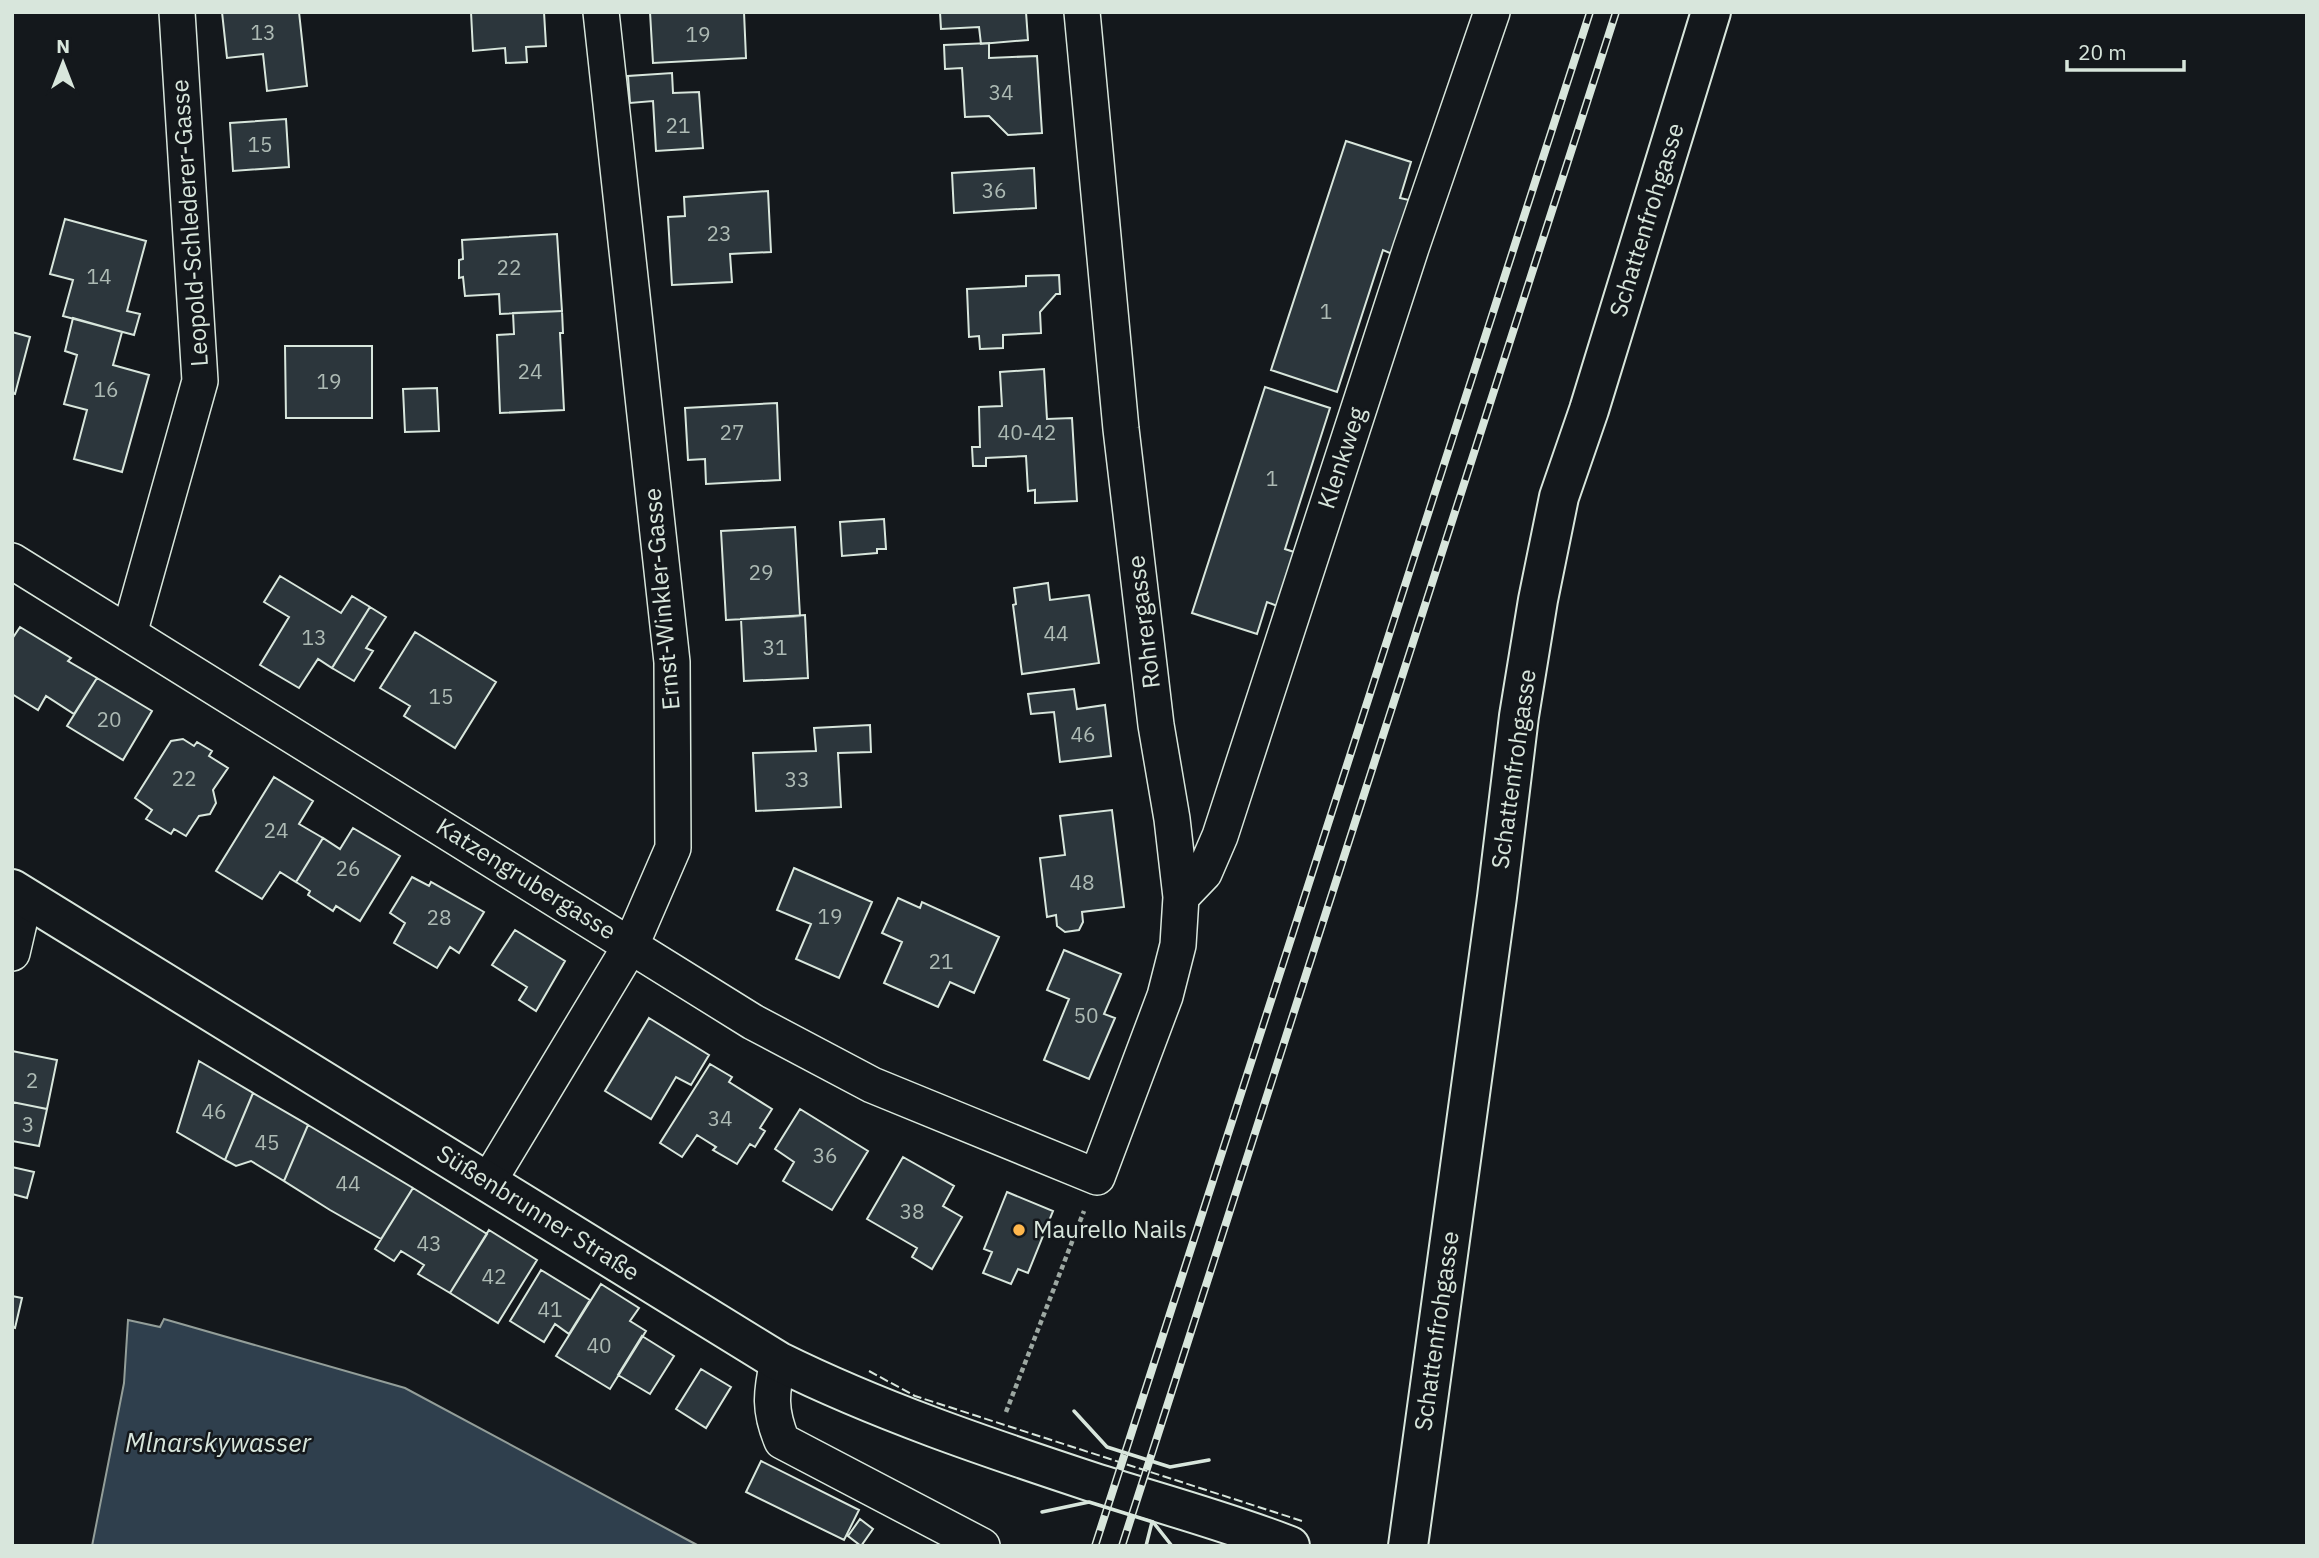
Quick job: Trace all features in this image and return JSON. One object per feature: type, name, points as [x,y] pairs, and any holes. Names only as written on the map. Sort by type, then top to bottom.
[{"type":"street","name":"Leopold-Schlederer-Gasse","points":[[129,634],[200,381],[177,12]]},
{"type":"street","name":"Ernst-Winkler-Gasse","points":[[488,1182],[631,945],[673,848],[672,662],[601,12]]},
{"type":"street","name":"Rohrergasse","points":[[1082,12],[1121,429],[1154,711],[1172,819],[1181,897],[1178,945],[1165,996],[1097,1177]]},
{"type":"street","name":"Klenkweg","points":[[1181,897],[1204,873],[1220,836],[1407,261],[1492,12]]},
{"type":"street","name":"Schattenfrohgasse","points":[[1408,1546],[1497,897],[1519,716],[1538,600],[1559,497],[1589,410],[1711,12]]},
{"type":"street","name":"Katzengrubergasse","points":[[12,562],[753,1022],[872,1085],[1097,1177]]},
{"type":"street","points":[[12,953],[19,893]]},
{"type":"street","name":"Süßenbrunner Straße","points":[[19,893],[778,1361],[833,1388],[899,1415],[1091,1481],[1258,1533],[1290,1546]]},
{"type":"street","points":[[778,1361],[771,1391],[775,1424],[782,1441],[982,1546]]},
{"type":"path","points":[[1004,1418],[1097,1177]]},
{"type":"water","name":"Mlnarskywasser","points":[[164,1319],[405,1388],[699,1546],[92,1546],[124,1383],[128,1320],[160,1327]]},
{"type":"building","points":[[222,12],[299,12],[307,86],[267,91],[263,54],[227,58]]},
{"type":"building","points":[[471,12],[544,12],[546,46],[526,47],[527,62],[506,63],[505,48],[473,51]]},
{"type":"building","points":[[650,12],[744,12],[746,58],[653,63]]},
{"type":"building","points":[[940,12],[1026,12],[1028,40],[981,44],[979,27],[941,29]]},
{"type":"building","points":[[989,43],[989,58],[1037,56],[1042,133],[1008,135],[989,116],[965,117],[962,68],[945,69],[944,45]]},
{"type":"building","points":[[672,73],[673,93],[699,92],[703,148],[656,151],[653,101],[630,103],[628,76]]},
{"type":"building","points":[[286,119],[289,167],[233,171],[230,123]]},
{"type":"building","points":[[1346,141],[1411,162],[1400,198],[1409,200],[1392,254],[1383,250],[1337,392],[1271,370]]},
{"type":"building","points":[[1034,168],[1036,208],[954,213],[952,173]]},
{"type":"building","points":[[768,191],[771,252],[730,254],[732,282],[672,285],[668,217],[685,216],[684,197]]},
{"type":"building","points":[[65,219],[146,241],[127,311],[140,314],[134,335],[63,316],[73,280],[50,274]]},
{"type":"building","points":[[557,234],[562,311],[500,314],[499,294],[465,296],[463,277],[459,278],[459,260],[463,259],[462,240]]},
{"type":"building","points":[[1059,275],[1060,294],[1056,294],[1040,312],[1041,333],[1003,335],[1003,348],[980,349],[979,336],[969,337],[967,289],[1026,286],[1026,276]]},
{"type":"building","points":[[562,311],[563,333],[560,333],[564,410],[500,413],[497,335],[514,334],[513,313]]},
{"type":"building","points":[[73,318],[122,332],[113,365],[149,375],[122,472],[74,459],[87,410],[64,404],[77,355],[65,351]]},
{"type":"building","points":[[12,332],[30,337],[15,394],[12,393]]},
{"type":"building","points":[[285,346],[372,346],[372,418],[286,418]]},
{"type":"building","points":[[1044,369],[1047,419],[1072,418],[1077,501],[1035,503],[1035,490],[1028,491],[1026,456],[986,458],[986,466],[973,466],[972,447],[980,447],[979,407],[1002,406],[1000,372]]},
{"type":"building","points":[[1265,387],[1330,408],[1285,549],[1294,552],[1277,606],[1267,602],[1257,634],[1192,613]]},
{"type":"building","points":[[437,388],[439,431],[405,432],[403,389]]},
{"type":"building","points":[[777,403],[780,480],[706,484],[705,459],[688,460],[685,408]]},
{"type":"building","points":[[884,519],[886,549],[877,549],[877,553],[842,556],[840,522]]},
{"type":"building","points":[[795,527],[800,616],[726,620],[721,531]]},
{"type":"building","points":[[280,576],[341,613],[352,596],[370,607],[332,668],[318,659],[299,688],[260,665],[289,617],[264,602]]},
{"type":"building","points":[[1048,583],[1050,600],[1089,595],[1099,663],[1022,674],[1013,605],[1016,604],[1014,588]]},
{"type":"building","points":[[370,607],[386,617],[366,648],[373,651],[354,681],[332,668]]},
{"type":"building","points":[[805,615],[808,678],[744,681],[741,619]]},
{"type":"building","points":[[20,627],[71,658],[68,661],[97,678],[74,714],[46,696],[38,710],[12,694],[12,639]]},
{"type":"building","points":[[415,632],[496,682],[455,748],[404,716],[410,706],[380,688]]},
{"type":"building","points":[[97,678],[152,711],[123,760],[67,726]]},
{"type":"building","points":[[1074,689],[1077,709],[1105,705],[1111,756],[1060,762],[1054,712],[1031,714],[1028,694]]},
{"type":"building","points":[[870,725],[871,752],[838,753],[841,807],[756,811],[753,753],[816,751],[814,728]]},
{"type":"building","points":[[183,739],[194,746],[197,742],[212,751],[209,756],[228,768],[213,790],[216,803],[210,814],[199,816],[186,836],[174,829],[171,834],[146,819],[152,810],[135,798],[171,741]]},
{"type":"building","points":[[274,777],[313,801],[299,824],[323,838],[296,882],[280,872],[262,899],[216,871]]},
{"type":"building","points":[[1112,810],[1124,907],[1082,912],[1083,922],[1079,930],[1065,932],[1057,926],[1056,915],[1047,917],[1040,858],[1065,855],[1060,816]]},
{"type":"building","points":[[353,828],[400,856],[360,921],[336,906],[333,911],[308,895],[310,891],[296,882],[323,838],[340,849]]},
{"type":"building","points":[[794,868],[872,902],[839,978],[796,959],[811,924],[777,910]]},
{"type":"building","points":[[412,877],[429,886],[431,882],[484,912],[459,953],[450,947],[437,968],[394,943],[405,923],[390,913]]},
{"type":"building","points":[[898,898],[920,908],[922,902],[999,937],[974,993],[950,982],[938,1007],[884,983],[902,942],[882,933]]},
{"type":"building","points":[[515,930],[565,961],[536,1011],[519,1000],[527,987],[492,965]]},
{"type":"building","points":[[1064,950],[1121,974],[1104,1014],[1115,1018],[1089,1079],[1044,1060],[1069,999],[1047,990]]},
{"type":"building","points":[[649,1018],[709,1055],[691,1085],[676,1077],[651,1119],[605,1091]]},
{"type":"building","points":[[12,1051],[57,1060],[47,1109],[12,1102]]},
{"type":"building","points":[[199,1061],[253,1093],[225,1160],[177,1132]]},
{"type":"building","points":[[710,1064],[732,1077],[729,1082],[772,1109],[760,1128],[765,1131],[755,1147],[750,1144],[737,1164],[713,1150],[716,1147],[697,1135],[682,1157],[660,1143]]},
{"type":"building","points":[[253,1093],[308,1125],[284,1181],[251,1161],[236,1166],[225,1160]]},
{"type":"building","points":[[12,1102],[47,1109],[39,1146],[12,1141]]},
{"type":"building","points":[[800,1109],[868,1151],[832,1210],[783,1181],[794,1162],[775,1149]]},
{"type":"building","points":[[308,1125],[413,1188],[381,1239],[284,1181]]},
{"type":"building","points":[[903,1157],[954,1186],[943,1206],[962,1217],[932,1269],[912,1257],[917,1248],[867,1219]]},
{"type":"building","points":[[12,1167],[34,1172],[27,1198],[12,1194]]},
{"type":"building","points":[[413,1188],[487,1234],[450,1293],[418,1274],[424,1265],[401,1251],[394,1261],[375,1249]]},
{"type":"building","name":"Maurello Nails","points":[[1007,1192],[1053,1211],[1028,1273],[1018,1269],[1011,1284],[983,1273],[992,1252],[984,1249]]},
{"type":"building","points":[[489,1230],[537,1260],[498,1323],[450,1293]]},
{"type":"building","points":[[541,1270],[590,1300],[569,1334],[555,1324],[544,1342],[510,1321]]},
{"type":"building","points":[[601,1284],[639,1308],[630,1321],[646,1331],[610,1389],[556,1356]]},
{"type":"building","points":[[12,1296],[22,1298],[15,1328],[12,1327]]},
{"type":"building","points":[[642,1336],[674,1356],[650,1394],[618,1375]]},
{"type":"building","points":[[701,1369],[731,1387],[706,1428],[676,1409]]},
{"type":"building","points":[[761,1461],[859,1510],[844,1540],[746,1492]]},
{"type":"building","points":[[860,1519],[873,1529],[861,1546],[848,1536]]},
{"type":"railway","points":[[1095,1546],[1590,12]]},
{"type":"railway","points":[[1122,1546],[1616,12]]},
{"type":"fence","points":[[869,1371],[915,1396],[1302,1521]]},
{"type":"wall","points":[[1074,1411],[1107,1447],[1170,1467],[1209,1460]]},
{"type":"wall","points":[[1042,1512],[1089,1502],[1153,1522],[1172,1546]]},
{"type":"wall","points":[[1146,1546],[1152,1522]]},
{"type":"place","name":"Maurello Nails","points":[[1019,1230]]}]
